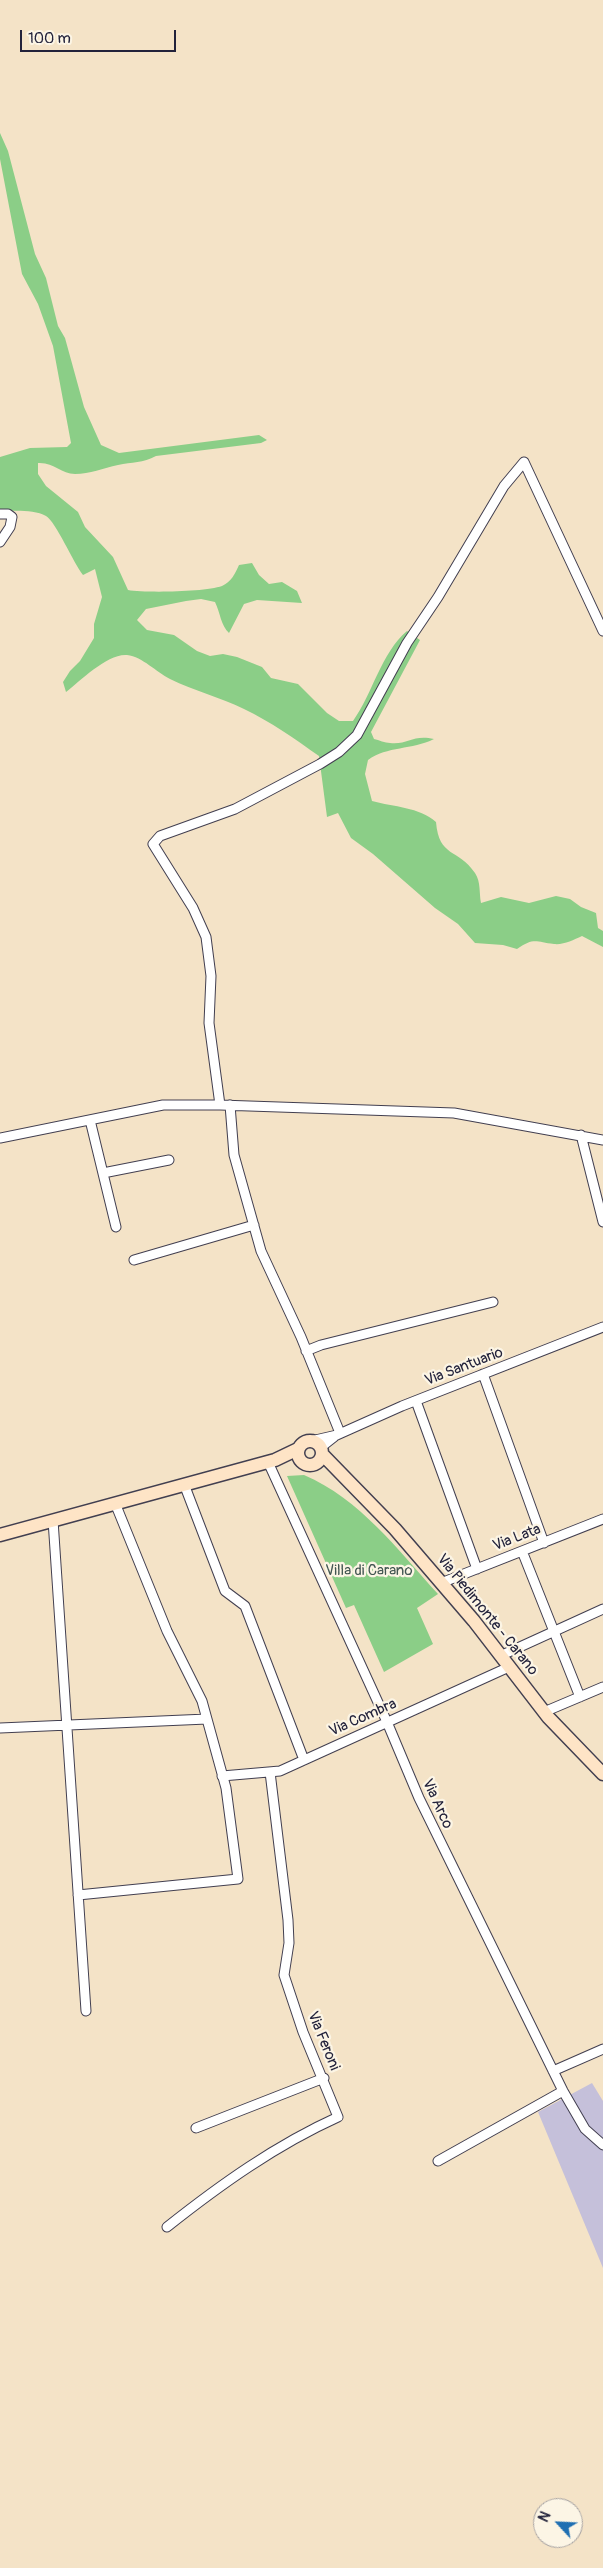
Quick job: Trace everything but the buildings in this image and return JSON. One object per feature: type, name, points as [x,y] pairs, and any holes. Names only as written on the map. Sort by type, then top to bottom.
[{"type":"street","points":[[220,1105],[209,1023],[211,976],[206,937],[193,908],[153,844],[160,836],[212,819],[252,800],[326,760],[357,736],[407,642],[438,597],[504,486],[524,462],[603,632]]},
{"type":"street","points":[[0,514],[8,514],[12,517],[10,527],[0,542]]},
{"type":"street","points":[[0,1138],[163,1105],[230,1105],[454,1113],[603,1140]]},
{"type":"street","points":[[230,1105],[234,1155],[261,1251],[306,1351],[338,1434]]},
{"type":"street","points":[[90,1120],[116,1227]]},
{"type":"street","points":[[581,1135],[603,1222]]},
{"type":"street","points":[[103,1173],[169,1160]]},
{"type":"street","points":[[134,1260],[254,1225]]},
{"type":"street","points":[[306,1351],[321,1345],[493,1302]]},
{"type":"street","name":"Via Santuario","points":[[318,1448],[338,1434],[416,1400],[603,1327]]},
{"type":"street","points":[[483,1374],[544,1543]]},
{"type":"street","points":[[416,1400],[477,1569]]},
{"type":"street","points":[[303,1443],[318,1448],[319,1461],[313,1465],[305,1465],[299,1454],[303,1443]]},
{"type":"street","name":"Via Piedimonte - Carano","points":[[318,1448],[343,1478],[395,1529],[441,1583],[544,1712],[603,1774]]},
{"type":"street","points":[[0,1535],[299,1454]]},
{"type":"street","name":"Via Arco","points":[[271,1461],[387,1722],[418,1798],[563,2091],[585,2129],[603,2145]]},
{"type":"street","name":"Via Piedimonte - Carano","points":[[313,1465],[343,1478]]},
{"type":"street","points":[[184,1484],[225,1592],[245,1606],[304,1760]]},
{"type":"street","points":[[78,1895],[238,1879],[222,1776],[202,1701],[167,1631],[115,1503]]},
{"type":"street","name":"Via Lata","points":[[441,1583],[603,1519]]},
{"type":"street","points":[[53,1520],[86,2011]]},
{"type":"street","points":[[522,1551],[580,1697]]},
{"type":"street","points":[[500,1656],[603,1609]]},
{"type":"street","name":"Via Combra","points":[[222,1776],[280,1771],[509,1667]]},
{"type":"street","points":[[544,1712],[603,1687]]},
{"type":"street","points":[[0,1728],[207,1719]]},
{"type":"street","name":"Via Feroni","points":[[167,2227],[218,2187],[259,2160],[338,2116],[324,2078],[303,2032],[284,1975],[290,1943],[270,1772]]},
{"type":"street","points":[[553,2070],[603,2049]]},
{"type":"street","points":[[196,2128],[324,2078]]},
{"type":"street","points":[[438,2161],[563,2091]]},
{"type":"shaded area","points":[[592,2083],[603,2101],[603,2268],[538,2112]]},
{"type":"green space","points":[[0,133],[8,151],[35,254],[46,278],[58,326],[65,338],[84,407],[101,445],[119,453],[259,435],[267,440],[261,443],[156,456],[142,461],[81,474],[66,472],[49,464],[38,463],[38,474],[46,486],[78,512],[85,527],[113,557],[128,590],[175,591],[214,588],[228,582],[239,565],[252,563],[259,575],[269,584],[282,582],[297,591],[302,603],[257,600],[244,604],[229,633],[222,623],[215,602],[201,599],[146,609],[137,620],[147,630],[174,635],[197,651],[210,656],[223,654],[237,657],[262,667],[271,678],[298,684],[327,713],[339,721],[353,721],[390,650],[407,631],[420,640],[371,732],[374,739],[388,743],[402,743],[421,738],[434,739],[417,745],[383,752],[368,760],[365,774],[372,801],[414,810],[436,822],[441,842],[450,852],[469,865],[477,876],[481,903],[501,897],[529,903],[556,896],[570,899],[581,907],[596,913],[598,928],[603,931],[603,947],[582,936],[561,944],[531,942],[517,949],[503,945],[475,943],[458,924],[435,908],[373,854],[351,838],[338,813],[327,817],[319,756],[254,714],[170,679],[133,656],[127,655],[111,658],[66,692],[63,682],[80,661],[94,638],[94,624],[102,597],[95,569],[83,575],[55,526],[46,516],[30,511],[0,511],[0,457],[30,448],[67,447],[71,443],[53,346],[38,304],[22,274],[0,159]]},
{"type":"green space","name":"Villa di Carano","points":[[304,1475],[324,1485],[343,1498],[377,1527],[438,1594],[417,1608],[433,1644],[384,1672],[354,1605],[346,1608],[287,1476]]}]
